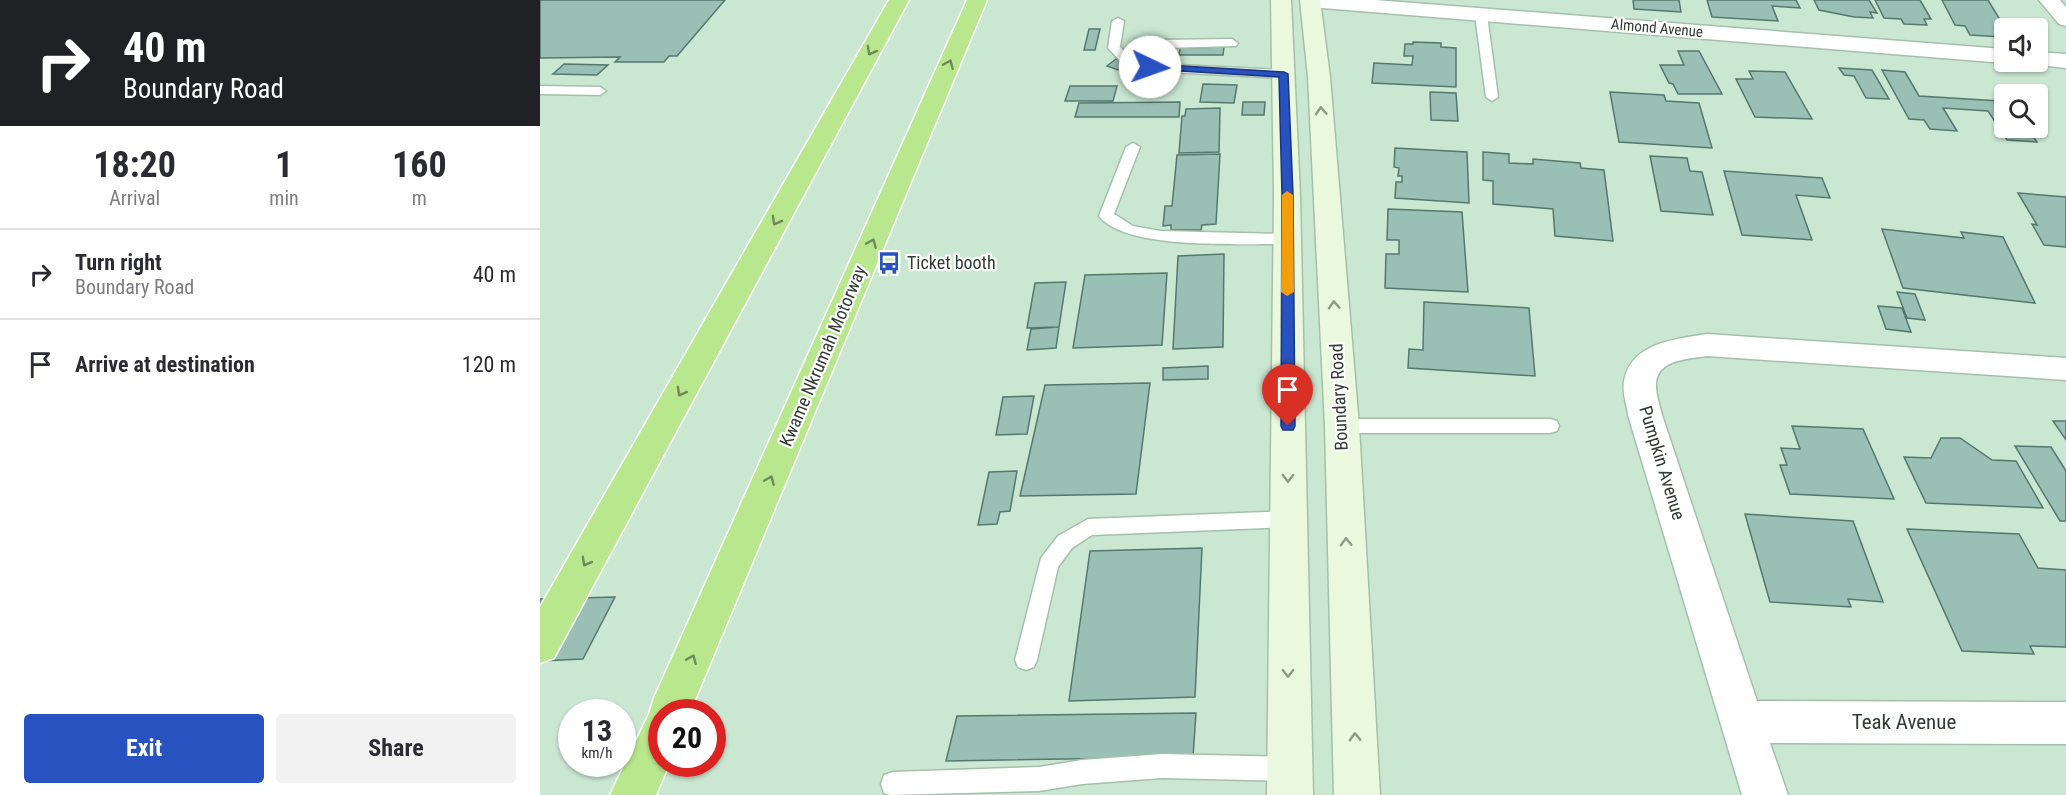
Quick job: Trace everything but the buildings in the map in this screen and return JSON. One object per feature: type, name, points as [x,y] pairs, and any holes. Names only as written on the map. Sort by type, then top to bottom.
[{"type":"highway","points":[[540,645],[899,0]]},
{"type":"highway","name":"Kwame Nkrumah Motorway","points":[[675,699],[977,0]]},
{"type":"highway","points":[[633,795],[648,761]]},
{"type":"main road","points":[[1281,0],[1287,239],[1290,782]]},
{"type":"main road","name":"Boundary Road","points":[[1310,0],[1319,77],[1342,426],[1357,795]]},
{"type":"street","name":"Almond Avenue","points":[[1310,0],[1444,6],[1481,15],[1994,55]]},
{"type":"street","points":[[1551,0],[1561,21]]},
{"type":"street","points":[[2049,0],[2066,20]]},
{"type":"street","points":[[2048,60],[2066,61]]},
{"type":"street","name":"Pumpkin Avenue","points":[[1765,795],[1646,415],[1640,384],[1642,373],[1649,363],[1658,356],[1673,350],[1707,345],[2066,369]]},
{"type":"street","name":"Teak Avenue","points":[[1742,722],[2066,723]]},
{"type":"lane","points":[[1481,15],[1492,97]]},
{"type":"lane","points":[[1118,21],[1114,48],[1127,61],[1150,67],[1284,74]]},
{"type":"lane","points":[[1150,67],[1154,50],[1160,44],[1232,43]]},
{"type":"lane","points":[[540,90],[600,91]]},
{"type":"lane","points":[[1132,147],[1106,216],[1128,230],[1161,236],[1287,239]]},
{"type":"lane","points":[[1342,426],[1550,426]]},
{"type":"lane","points":[[1026,660],[1048,564],[1065,542],[1088,527],[1288,519]]},
{"type":"lane","points":[[893,784],[1039,779],[1082,772],[1162,766],[1290,782]]},
{"type":"slow traffic","points":[[1287,195],[1287,292]]},
{"type":"place","name":"Ticket booth","points":[[889,263]]},
{"type":"route","points":[[1150,67],[1284,74],[1288,426]]}]
